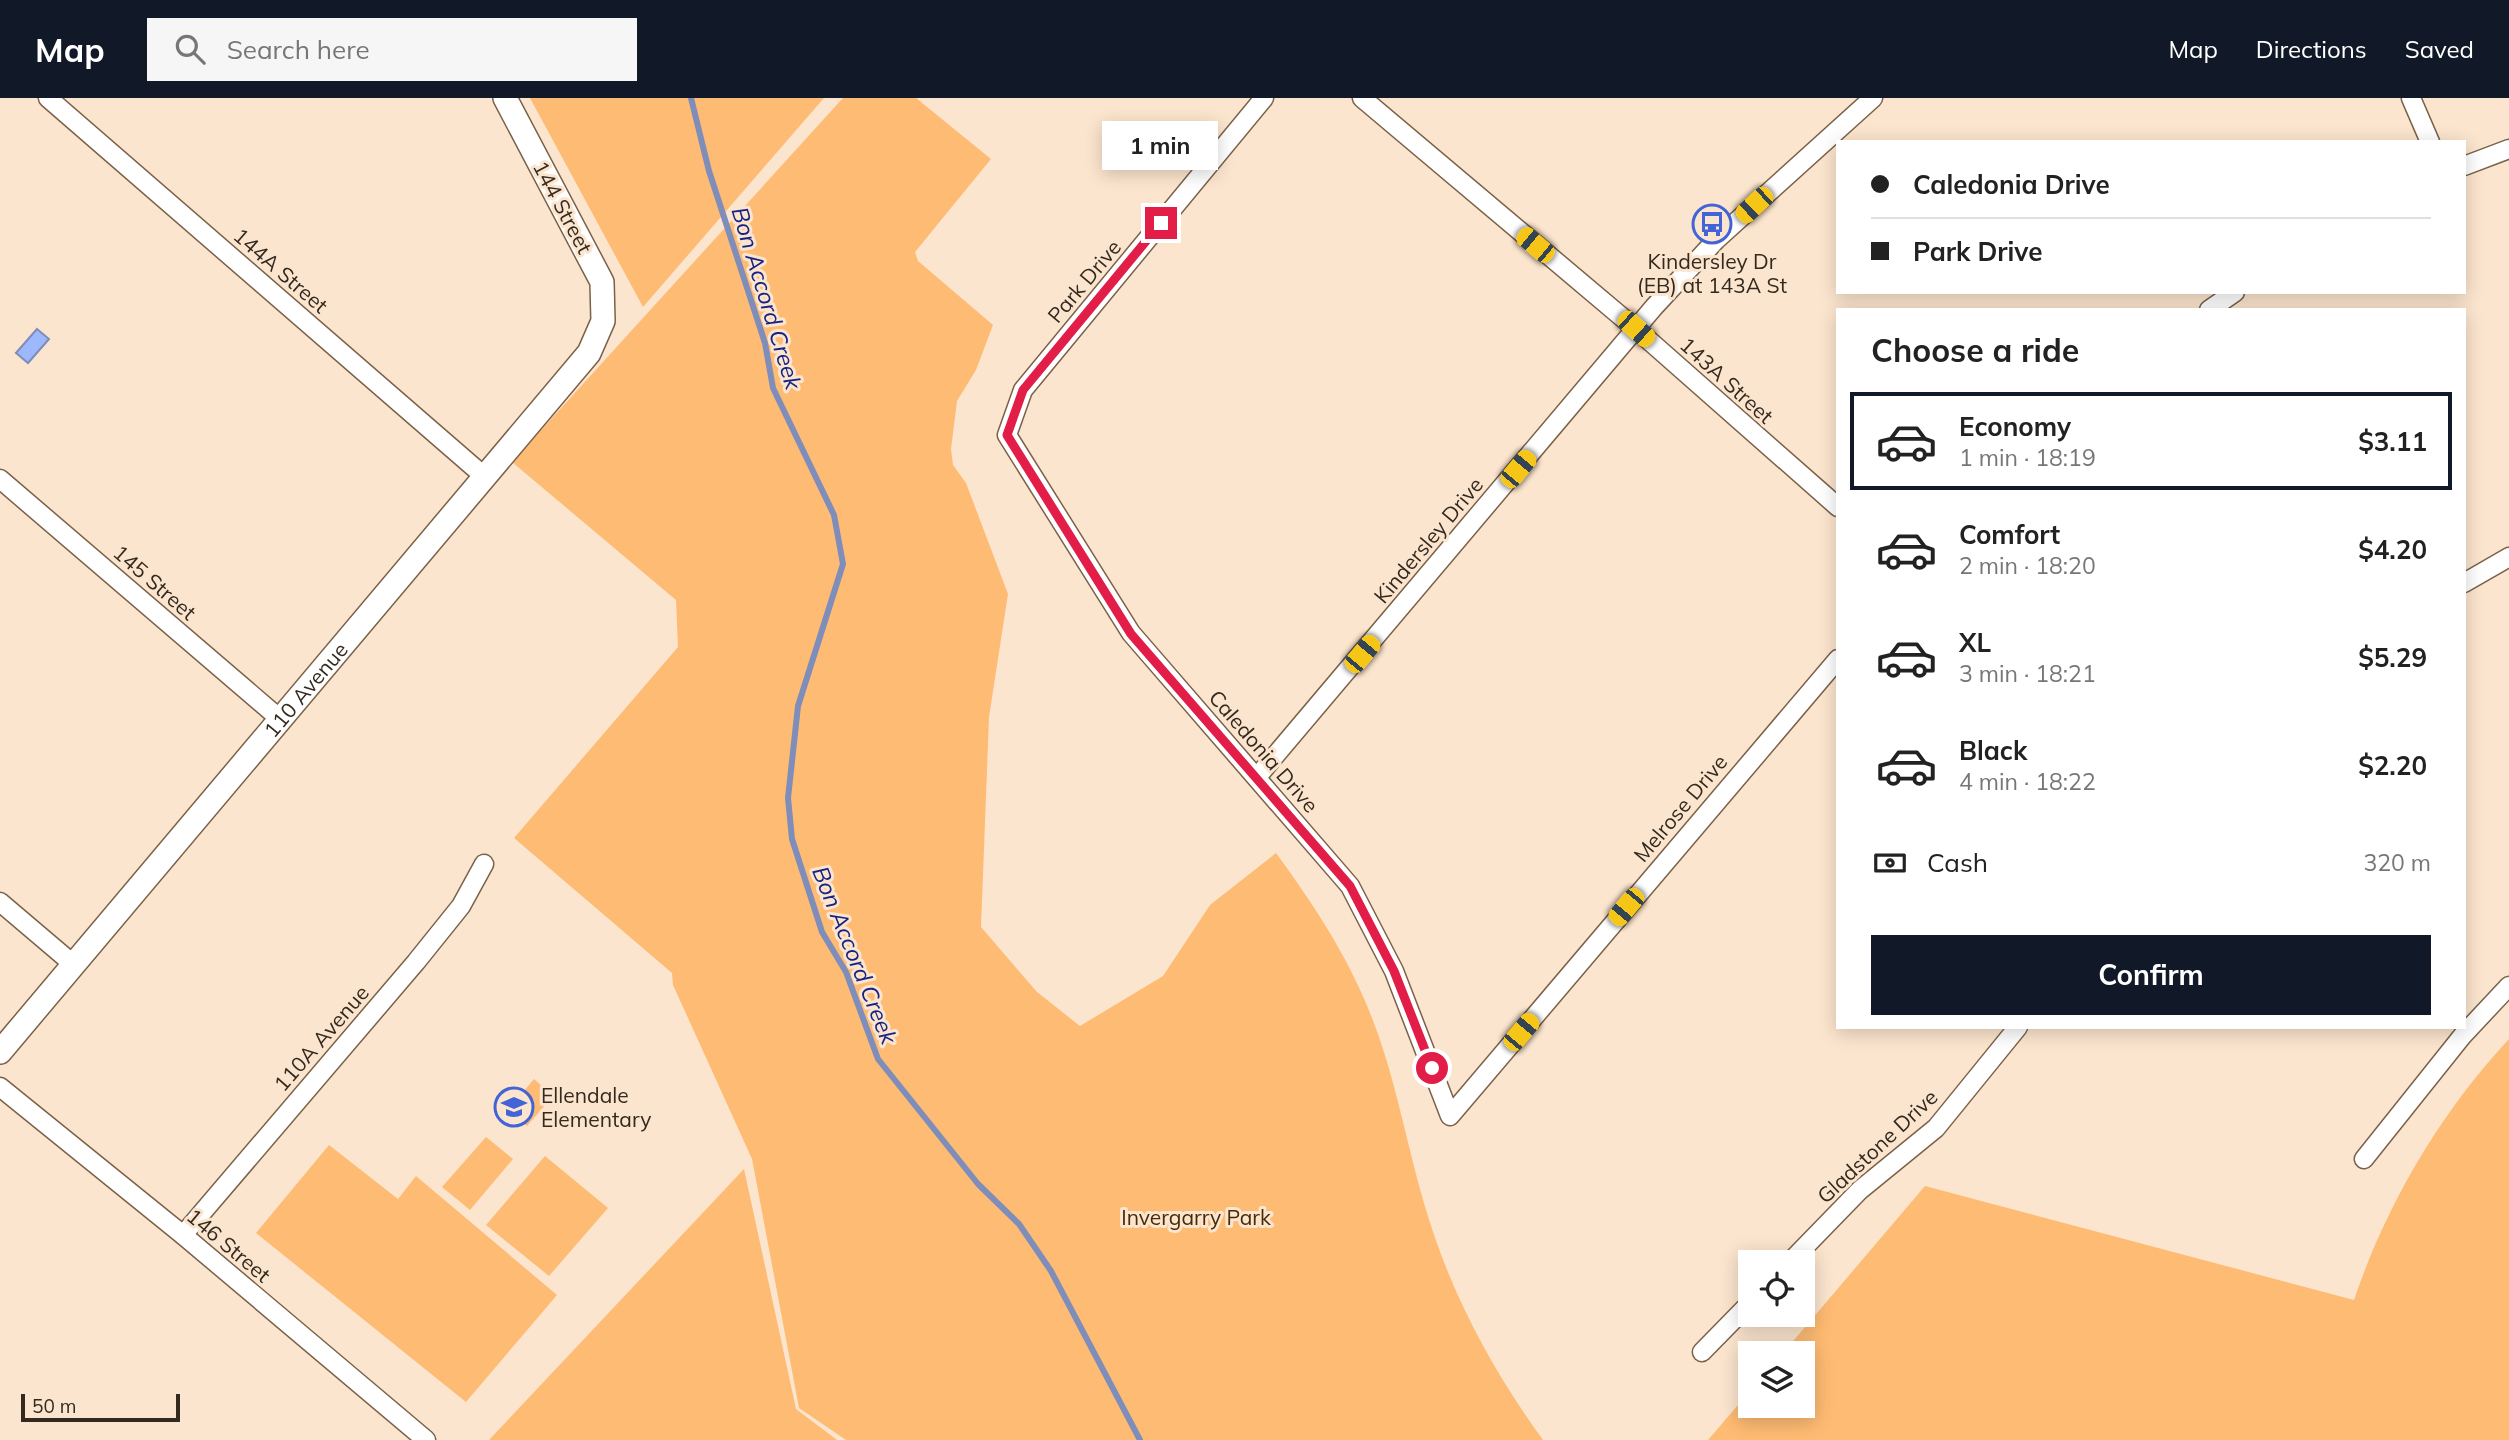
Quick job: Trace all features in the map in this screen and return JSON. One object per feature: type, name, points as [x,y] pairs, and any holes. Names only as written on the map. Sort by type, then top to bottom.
[{"type":"street","name":"144A Street","points":[[48,98],[485,477]]},
{"type":"street","name":"144 Street","points":[[505,98],[601,282],[603,321]]},
{"type":"street","name":"Park Drive","points":[[1007,435],[1023,390],[1264,98]]},
{"type":"street","name":"143A Street","points":[[1362,98],[1636,329],[1836,505]]},
{"type":"street","name":"Kindersley Drive","points":[[1257,777],[1636,329],[1716,240],[1873,98]]},
{"type":"street","points":[[2411,98],[2429,140]]},
{"type":"street","points":[[2466,165],[2509,149]]},
{"type":"street","points":[[2212,308],[2232,294]]},
{"type":"street","name":"110 Avenue","points":[[0,1052],[589,353],[603,321]]},
{"type":"street","name":"Caledonia Drive","points":[[1007,435],[1131,634],[1350,886],[1394,971],[1450,1116]]},
{"type":"street","name":"145 Street","points":[[0,480],[280,719]]},
{"type":"street","points":[[2466,582],[2509,557]]},
{"type":"street","name":"Melrose Drive","points":[[1450,1116],[1836,661]]},
{"type":"street","name":"110A Avenue","points":[[183,1235],[416,962],[461,906],[484,864]]},
{"type":"street","points":[[0,902],[73,964]]},
{"type":"street","points":[[2466,1024],[2509,986]]},
{"type":"street","name":"Gladstone Drive","points":[[1802,1250],[1860,1190],[1936,1128],[2016,1029]]},
{"type":"street","points":[[2364,1158],[2458,1031]]},
{"type":"street","name":"146 Street","points":[[0,1087],[183,1235],[426,1440]]},
{"type":"street","points":[[1702,1352],[1738,1315]]},
{"type":"green space","points":[[530,98],[824,98],[643,307]]},
{"type":"green space","name":"Invergarry Park","points":[[843,98],[916,98],[991,159],[915,252],[918,261],[993,325],[976,370],[957,401],[951,449],[953,465],[966,483],[1008,594],[989,717],[981,927],[1037,992],[1080,1026],[1163,976],[1210,905],[1276,853],[1330,932],[1353,974],[1381,1042],[1427,1213],[1449,1274],[1491,1360],[1543,1440],[846,1440],[799,1408],[752,1159],[673,985],[672,973],[514,838],[678,647],[676,600],[512,462]]},
{"type":"green space","points":[[2509,1039],[2509,1440],[1708,1440],[1738,1405],[1738,1418],[1815,1418],[1815,1341],[1793,1341],[1805,1327],[1815,1327],[1815,1315],[1925,1186],[2354,1300],[2399,1195],[2438,1129]]},
{"type":"green space","points":[[534,1079],[553,1096],[527,1126],[508,1110]]},
{"type":"green space","points":[[486,1137],[513,1159],[470,1210],[442,1187]]},
{"type":"green space","points":[[329,1145],[398,1199],[416,1176],[557,1295],[466,1402],[256,1233]]},
{"type":"green space","points":[[545,1156],[608,1208],[549,1276],[486,1225]]},
{"type":"green space","points":[[744,1169],[796,1409],[837,1440],[489,1440]]},
{"type":"water","points":[[37,329],[49,339],[28,363],[16,353]]},
{"type":"waterway","name":"Bon Accord Creek","points":[[691,98],[709,171],[765,343],[773,388],[834,515],[843,564],[798,706],[788,798],[792,839],[822,932],[846,972],[878,1059],[978,1184],[1019,1224],[1051,1271],[1140,1440]]},
{"type":"place","name":"Kindersley Dr (EB) at 143A St","points":[[1712,224]]},
{"type":"place","name":"Ellendale Elementary","points":[[514,1107]]},
{"type":"route","points":[[1161,223],[1023,390],[1007,435],[1131,634],[1350,886],[1394,971],[1432,1068]]}]
